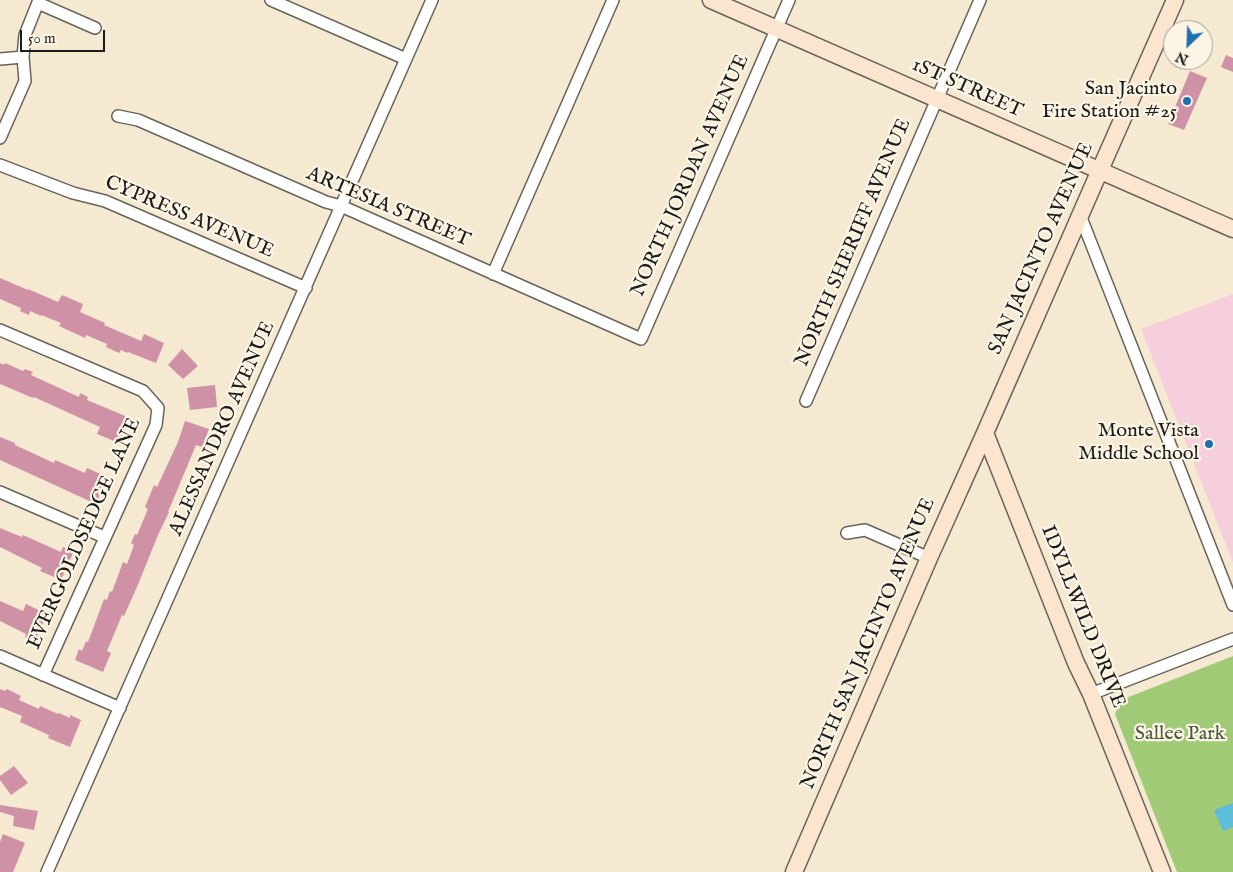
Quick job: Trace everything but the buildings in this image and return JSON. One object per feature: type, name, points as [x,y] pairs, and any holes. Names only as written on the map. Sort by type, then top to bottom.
[{"type":"street","points":[[270,0],[406,59]]},
{"type":"street","name":"ALESSANDRO AVENUE","points":[[47,872],[432,0]]},
{"type":"street","points":[[493,274],[613,0]]},
{"type":"street","name":"1ST STREET","points":[[711,0],[1233,229]]},
{"type":"street","name":"NORTH JORDAN AVENUE","points":[[640,339],[789,0]]},
{"type":"street","name":"NORTH SHERIFF AVENUE","points":[[806,401],[980,0]]},
{"type":"street","name":"SAN JACINTO AVENUE","points":[[985,433],[1175,0]]},
{"type":"street","points":[[0,138],[25,81],[25,35],[38,1],[95,28]]},
{"type":"street","points":[[0,59],[24,57]]},
{"type":"street","name":"ARTESIA STREET","points":[[118,116],[138,120],[326,202],[341,206],[640,339]]},
{"type":"street","name":"CYPRESS AVENUE","points":[[0,165],[73,193],[105,201],[306,288]]},
{"type":"street","points":[[1080,215],[1233,605]]},
{"type":"street","name":"EVERGOLDSEDGE LANE","points":[[0,330],[143,391],[158,408],[156,425],[43,674]]},
{"type":"street","name":"NORTH SAN JACINTO AVENUE","points":[[794,872],[985,433]]},
{"type":"street","name":"IDYLLWILD DRIVE","points":[[985,433],[1076,663],[1091,694],[1162,872]]},
{"type":"street","points":[[0,492],[104,537]]},
{"type":"street","points":[[847,533],[865,530],[929,558]]},
{"type":"street","points":[[1091,694],[1233,639]]},
{"type":"street","points":[[0,656],[120,708]]},
{"type":"shaded area","name":"Monte Vista Middle School","points":[[1233,294],[1233,563],[1141,329]]},
{"type":"green space","name":"Sallee Park","points":[[1233,656],[1233,872],[1177,872],[1115,714],[1121,700]]},
{"type":"water","points":[[1233,803],[1233,827],[1223,831],[1214,810]]},
{"type":"place","name":"San Jacinto Fire Station #25","points":[[1187,101]]},
{"type":"place","name":"Monte Vista Middle School","points":[[1209,444]]}]
